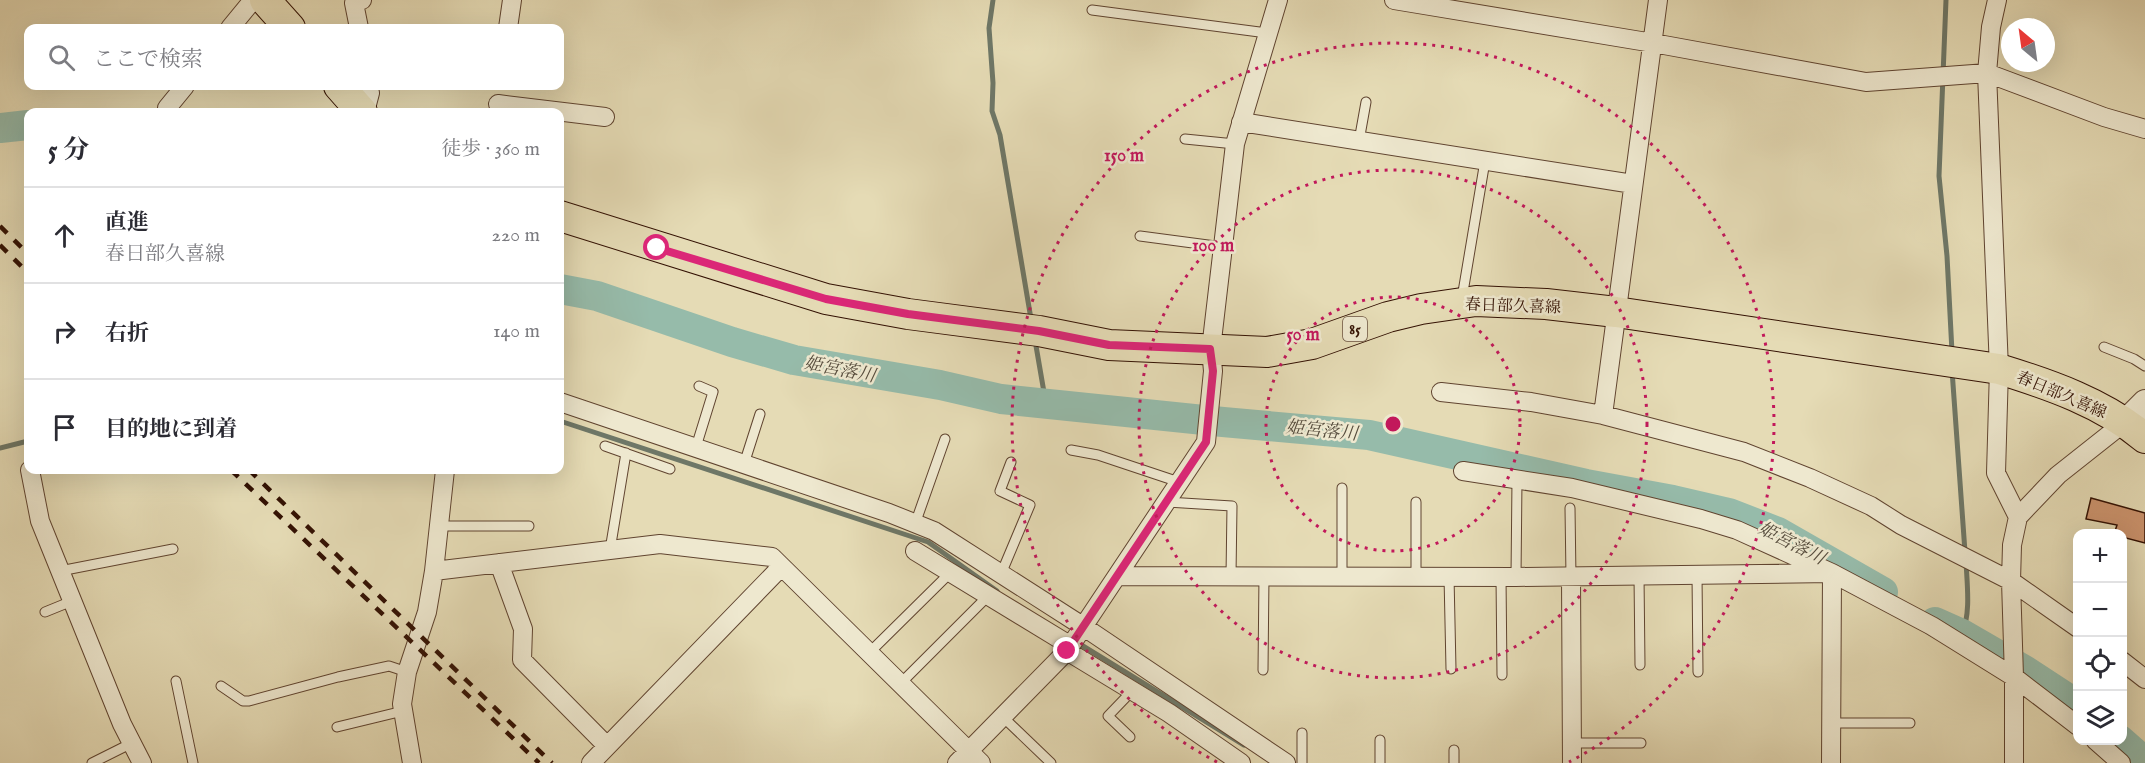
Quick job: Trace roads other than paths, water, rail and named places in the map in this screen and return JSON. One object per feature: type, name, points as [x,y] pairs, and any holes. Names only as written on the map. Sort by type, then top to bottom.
[{"type":"main road","points":[[265,0],[286,24]]},
{"type":"main road","points":[[343,90],[360,108]]},
{"type":"main road","name":"春日部久喜線","points":[[564,217],[826,299],[908,314],[1039,331],[1109,345],[1212,360],[1312,344],[1388,317],[1421,309],[1476,301],[1546,304],[1616,312],[1999,369],[2037,381],[2138,420]]},
{"type":"street","points":[[233,24],[253,0]]},
{"type":"street","points":[[358,24],[354,3],[362,0]]},
{"type":"street","points":[[509,24],[512,0]]},
{"type":"street","points":[[434,571],[660,544],[772,557],[900,684],[969,759],[1003,717],[1069,649],[1206,442],[1222,247],[1235,144],[1278,0]]},
{"type":"street","points":[[1394,0],[1653,43],[1866,82],[1987,73],[2104,117],[2145,129]]},
{"type":"street","points":[[1603,416],[1658,0]]},
{"type":"street","points":[[1997,0],[1991,27],[1987,73],[1999,369],[1996,473],[2019,517]]},
{"type":"street","points":[[167,108],[182,90]]},
{"type":"street","points":[[365,108],[370,90]]},
{"type":"street","points":[[499,101],[545,108]]},
{"type":"street","points":[[564,111],[605,117]]},
{"type":"street","points":[[1241,122],[1633,184]]},
{"type":"street","points":[[1441,392],[1531,402],[1603,416],[1744,452],[1810,477],[1871,506],[1901,525],[2011,580],[2073,624]]},
{"type":"street","points":[[564,403],[934,531],[1286,763]]},
{"type":"street","points":[[2014,763],[2011,580],[2012,545],[2019,517],[2058,476],[2138,420]]},
{"type":"street","points":[[1463,471],[1572,488],[1701,519],[1737,531],[1832,573],[1932,626],[2014,677],[2073,722]]},
{"type":"street","points":[[31,474],[40,521],[142,763]]},
{"type":"street","points":[[412,763],[402,704],[407,672],[427,612],[445,474]]},
{"type":"street","points":[[915,551],[988,595],[1169,713],[1241,763]]},
{"type":"street","points":[[499,563],[523,629],[522,660],[608,746]]},
{"type":"street","points":[[591,763],[782,567]]},
{"type":"street","points":[[1117,576],[1571,577],[1832,573]]},
{"type":"street","points":[[1831,763],[1832,573]]},
{"type":"street","points":[[1571,577],[1572,763]]},
{"type":"street","points":[[2127,665],[2145,679]]},
{"type":"street","points":[[2100,745],[2121,763]]},
{"type":"lane","points":[[1092,10],[1267,33]]},
{"type":"lane","points":[[1359,141],[1366,102]]},
{"type":"lane","points":[[1185,139],[1235,144]]},
{"type":"lane","points":[[1462,303],[1485,161]]},
{"type":"lane","points":[[1140,236],[1222,247]]},
{"type":"lane","points":[[2104,347],[2145,366]]},
{"type":"lane","points":[[696,447],[713,392],[699,386]]},
{"type":"lane","points":[[744,464],[760,414]]},
{"type":"lane","points":[[915,524],[945,439]]},
{"type":"lane","points":[[605,446],[670,469]]},
{"type":"lane","points":[[1071,450],[1098,455],[1179,482]]},
{"type":"lane","points":[[610,550],[626,453]]},
{"type":"lane","points":[[1001,574],[1030,505],[1000,491],[1011,462]]},
{"type":"lane","points":[[1502,675],[1517,480]]},
{"type":"lane","points":[[1342,488],[1342,576]]},
{"type":"lane","points":[[1166,502],[1232,506],[1231,576]]},
{"type":"lane","points":[[1416,502],[1416,576]]},
{"type":"lane","points":[[1570,508],[1571,577]]},
{"type":"lane","points":[[439,526],[529,526]]},
{"type":"lane","points":[[60,571],[173,549]]},
{"type":"lane","points":[[869,653],[951,572]]},
{"type":"lane","points":[[1697,575],[1698,672]]},
{"type":"lane","points":[[1263,670],[1264,576]]},
{"type":"lane","points":[[1449,576],[1451,669]]},
{"type":"lane","points":[[1639,576],[1640,664]]},
{"type":"lane","points":[[900,684],[988,595]]},
{"type":"lane","points":[[45,612],[72,601]]},
{"type":"lane","points":[[221,686],[243,701],[249,701],[389,666],[407,672]]},
{"type":"lane","points":[[176,681],[193,763]]},
{"type":"lane","points":[[1130,737],[1108,716],[1132,691]]},
{"type":"lane","points":[[337,727],[403,711]]},
{"type":"lane","points":[[1003,717],[1052,763]]},
{"type":"lane","points":[[1831,723],[1910,723]]},
{"type":"lane","points":[[1302,733],[1302,763]]},
{"type":"lane","points":[[1380,740],[1380,763]]},
{"type":"lane","points":[[92,763],[132,743]]},
{"type":"lane","points":[[1572,743],[1641,743]]},
{"type":"lane","points":[[1454,750],[1454,763]]},
{"type":"waterway","points":[[993,0],[989,28],[993,83],[992,111],[1000,135],[1031,319]]},
{"type":"waterway","points":[[1946,0],[1939,176],[1947,256],[1952,352]]},
{"type":"waterway","name":"姫宮落川","points":[[0,128],[24,125]]},
{"type":"waterway","name":"姫宮落川","points":[[564,290],[597,296],[732,342],[794,360],[940,385],[1001,399],[1369,435],[1586,484],[1673,500],[1729,513],[1778,532],[1883,592]]},
{"type":"waterway","points":[[1035,340],[1046,404]]},
{"type":"waterway","points":[[1952,370],[1965,552]]},
{"type":"waterway","points":[[564,422],[928,542],[997,591]]},
{"type":"waterway","points":[[0,448],[24,442]]},
{"type":"waterway","points":[[1962,634],[1967,608],[1966,561]]},
{"type":"waterway","name":"姫宮落川","points":[[1935,622],[1962,634],[2073,702]]},
{"type":"waterway","points":[[1078,643],[1244,745]]},
{"type":"waterway","name":"姫宮落川","points":[[2126,745],[2145,762]]},
{"type":"railway","points":[[0,226],[24,250]]},
{"type":"railway","points":[[0,245],[24,269]]},
{"type":"railway","points":[[235,474],[539,763]]},
{"type":"railway","points":[[253,474],[552,763]]}]
